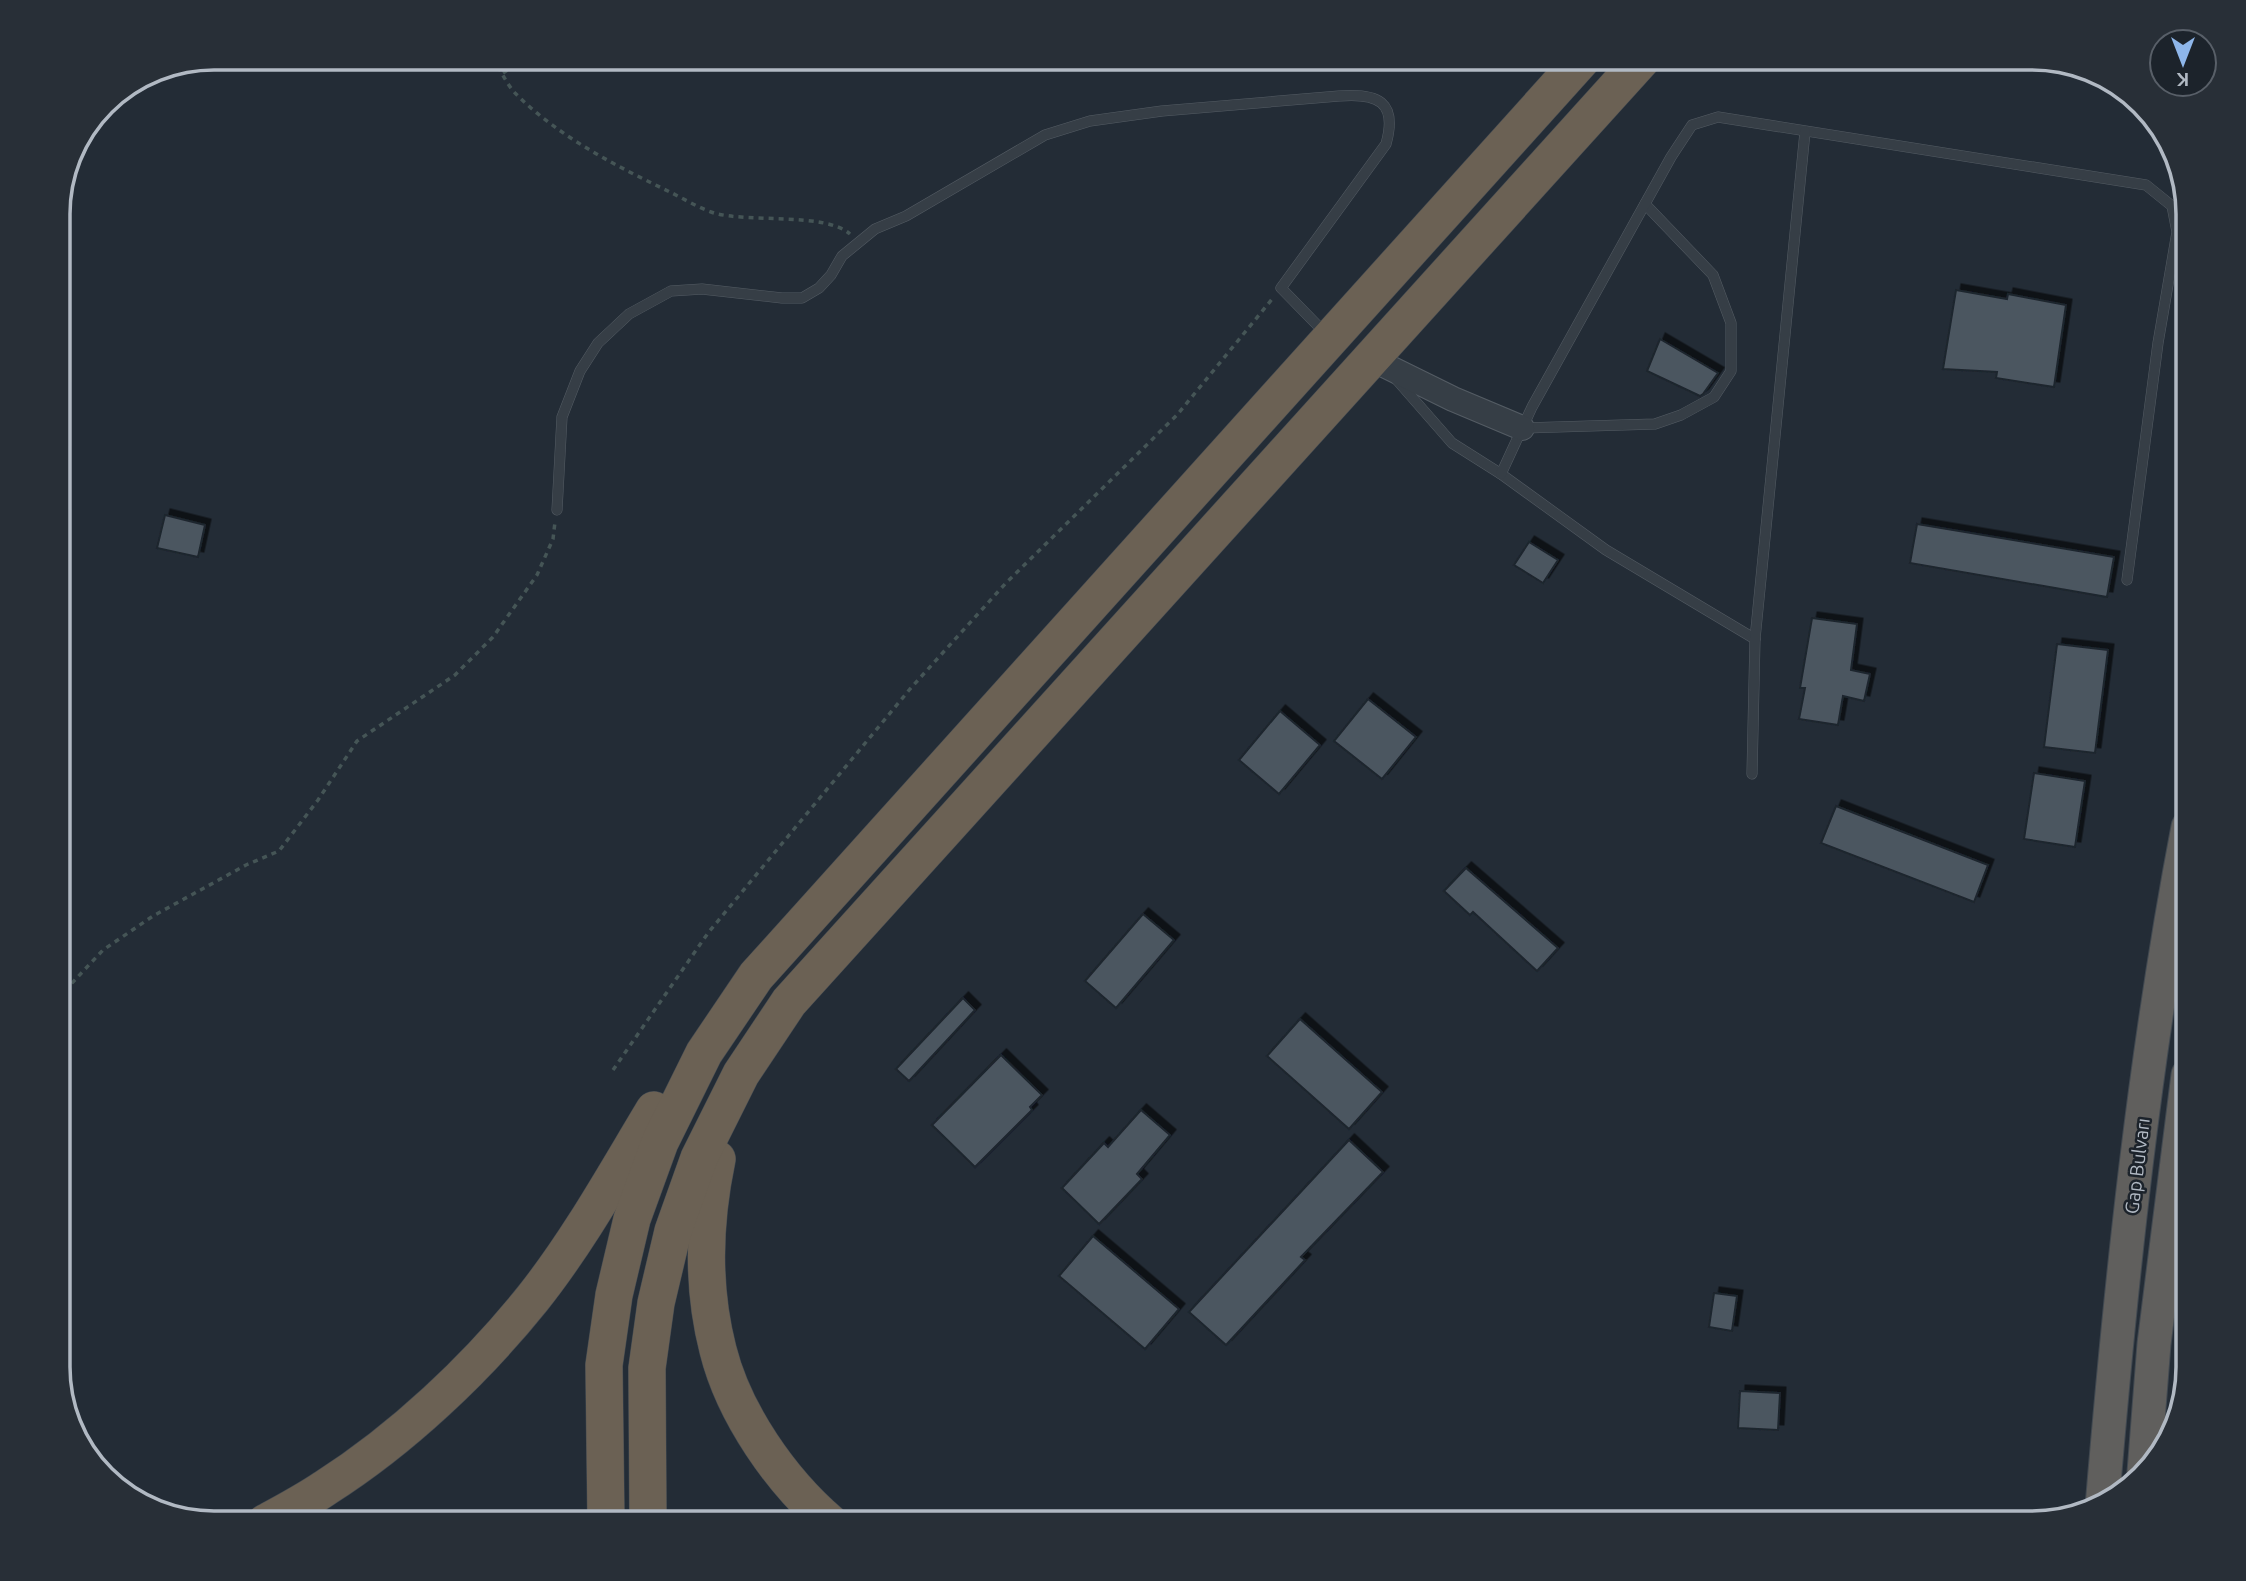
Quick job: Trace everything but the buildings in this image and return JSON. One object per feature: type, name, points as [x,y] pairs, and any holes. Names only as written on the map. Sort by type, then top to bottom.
[{"type":"highway","points":[[606,1511],[604,1365],[614,1295],[632,1219],[660,1142],[704,1053],[756,976],[1570,70]]},
{"type":"highway","points":[[648,1511],[647,1368],[656,1303],[673,1231],[699,1158],[741,1074],[789,1002],[1380,360],[1632,70]]},
{"type":"highway","points":[[1566,144],[1643,70]]},
{"type":"highway","points":[[286,1511],[326,1488],[408,1426],[487,1350],[534,1297],[590,1215],[692,1048],[751,972],[857,864]]},
{"type":"highway","name":"Gap Bulvarı","points":[[2103,1492],[2115,1341],[2142,1121],[2176,890]]},
{"type":"highway","points":[[818,1511],[788,1481],[759,1440],[737,1401],[718,1352],[709,1302],[708,1200],[718,1153],[734,1110],[757,1065],[794,1010],[888,892]]},
{"type":"highway","name":"Gap Bulvarı","points":[[2145,1455],[2154,1345],[2176,1170]]},
{"type":"street","points":[[1380,360],[1453,399],[1522,428]]},
{"type":"lane","points":[[557,510],[562,417],[580,370],[598,344],[629,314],[671,291],[702,289],[802,298],[820,288],[842,256],[875,229],[906,216],[1045,135],[1090,121],[1162,111],[1362,94],[1375,98],[1389,112],[1391,126],[1386,144],[1281,288],[1330,338]]},
{"type":"lane","points":[[1501,474],[1522,428],[1645,204],[1692,125],[1718,117],[2146,186],[2172,206],[2176,227]]},
{"type":"lane","points":[[1752,774],[1755,639],[1805,132]]},
{"type":"lane","points":[[1522,428],[1655,424],[1681,415],[1714,397],[1731,371],[1731,323],[1713,275],[1645,204]]},
{"type":"lane","points":[[2127,580],[2158,342],[2176,238]]},
{"type":"lane","points":[[1380,360],[1452,443],[1501,474],[1606,550],[1755,639]]},
{"type":"path","points":[[501,70],[514,92],[565,134],[628,172],[713,212],[752,219],[803,219],[845,229],[859,242]]},
{"type":"path","points":[[503,73],[507,70]]},
{"type":"path","points":[[613,1070],[708,933],[911,689],[1005,584],[1177,415],[1281,288]]},
{"type":"path","points":[[70,985],[103,950],[153,916],[246,865],[279,851],[318,800],[357,741],[455,675],[493,637],[537,575],[553,540],[557,510]]}]
